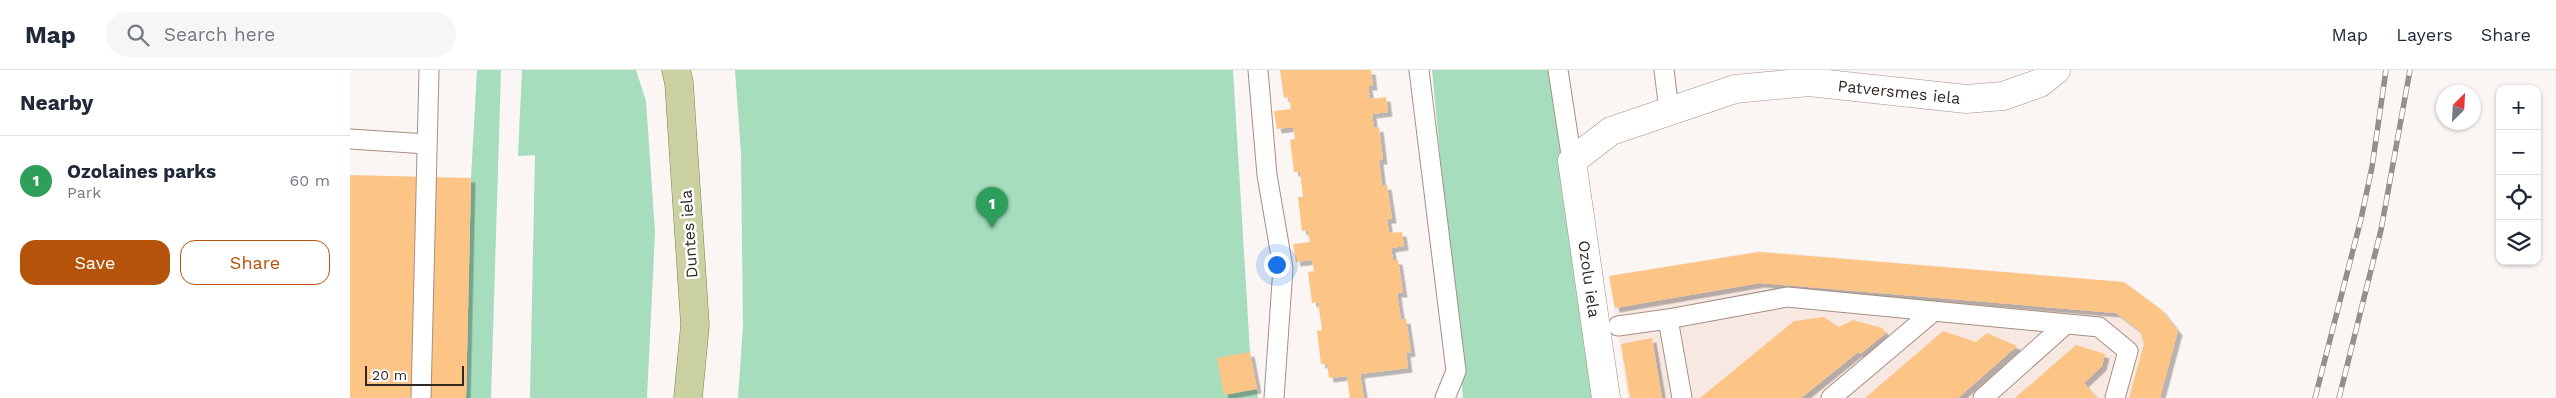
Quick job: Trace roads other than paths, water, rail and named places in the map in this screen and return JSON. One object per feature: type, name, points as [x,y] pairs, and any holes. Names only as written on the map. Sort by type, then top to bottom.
[{"type":"main road","name":"Duntes iela","points":[[676,70],[679,83],[695,325],[688,398]]},
{"type":"street","name":"Patversmes iela","points":[[1572,161],[1610,130],[1736,89],[1810,82],[1966,99],[2003,96],[2040,83],[2056,70]]},
{"type":"street","name":"Ozolu iela","points":[[1572,161],[1606,398]]},
{"type":"lane","points":[[421,398],[429,70]]},
{"type":"lane","points":[[1258,70],[1267,175],[1283,268],[1274,398]]},
{"type":"lane","points":[[1420,70],[1456,371],[1445,398]]},
{"type":"lane","points":[[1558,70],[1572,161]]},
{"type":"lane","points":[[1664,70],[1669,110]]},
{"type":"lane","points":[[350,139],[427,144]]},
{"type":"lane","points":[[1618,326],[1668,319],[1787,297],[2099,327],[2128,351],[2115,398]]},
{"type":"lane","points":[[1831,398],[1934,311]]},
{"type":"lane","points":[[1668,319],[1682,398]]},
{"type":"lane","points":[[1983,398],[2066,324]]},
{"type":"railway","points":[[2315,398],[2361,219],[2372,167],[2386,70]]},
{"type":"railway","points":[[2339,398],[2381,230],[2410,70]]},
{"type":"place","name":"Ozolaines parks","points":[[992,228]]}]
